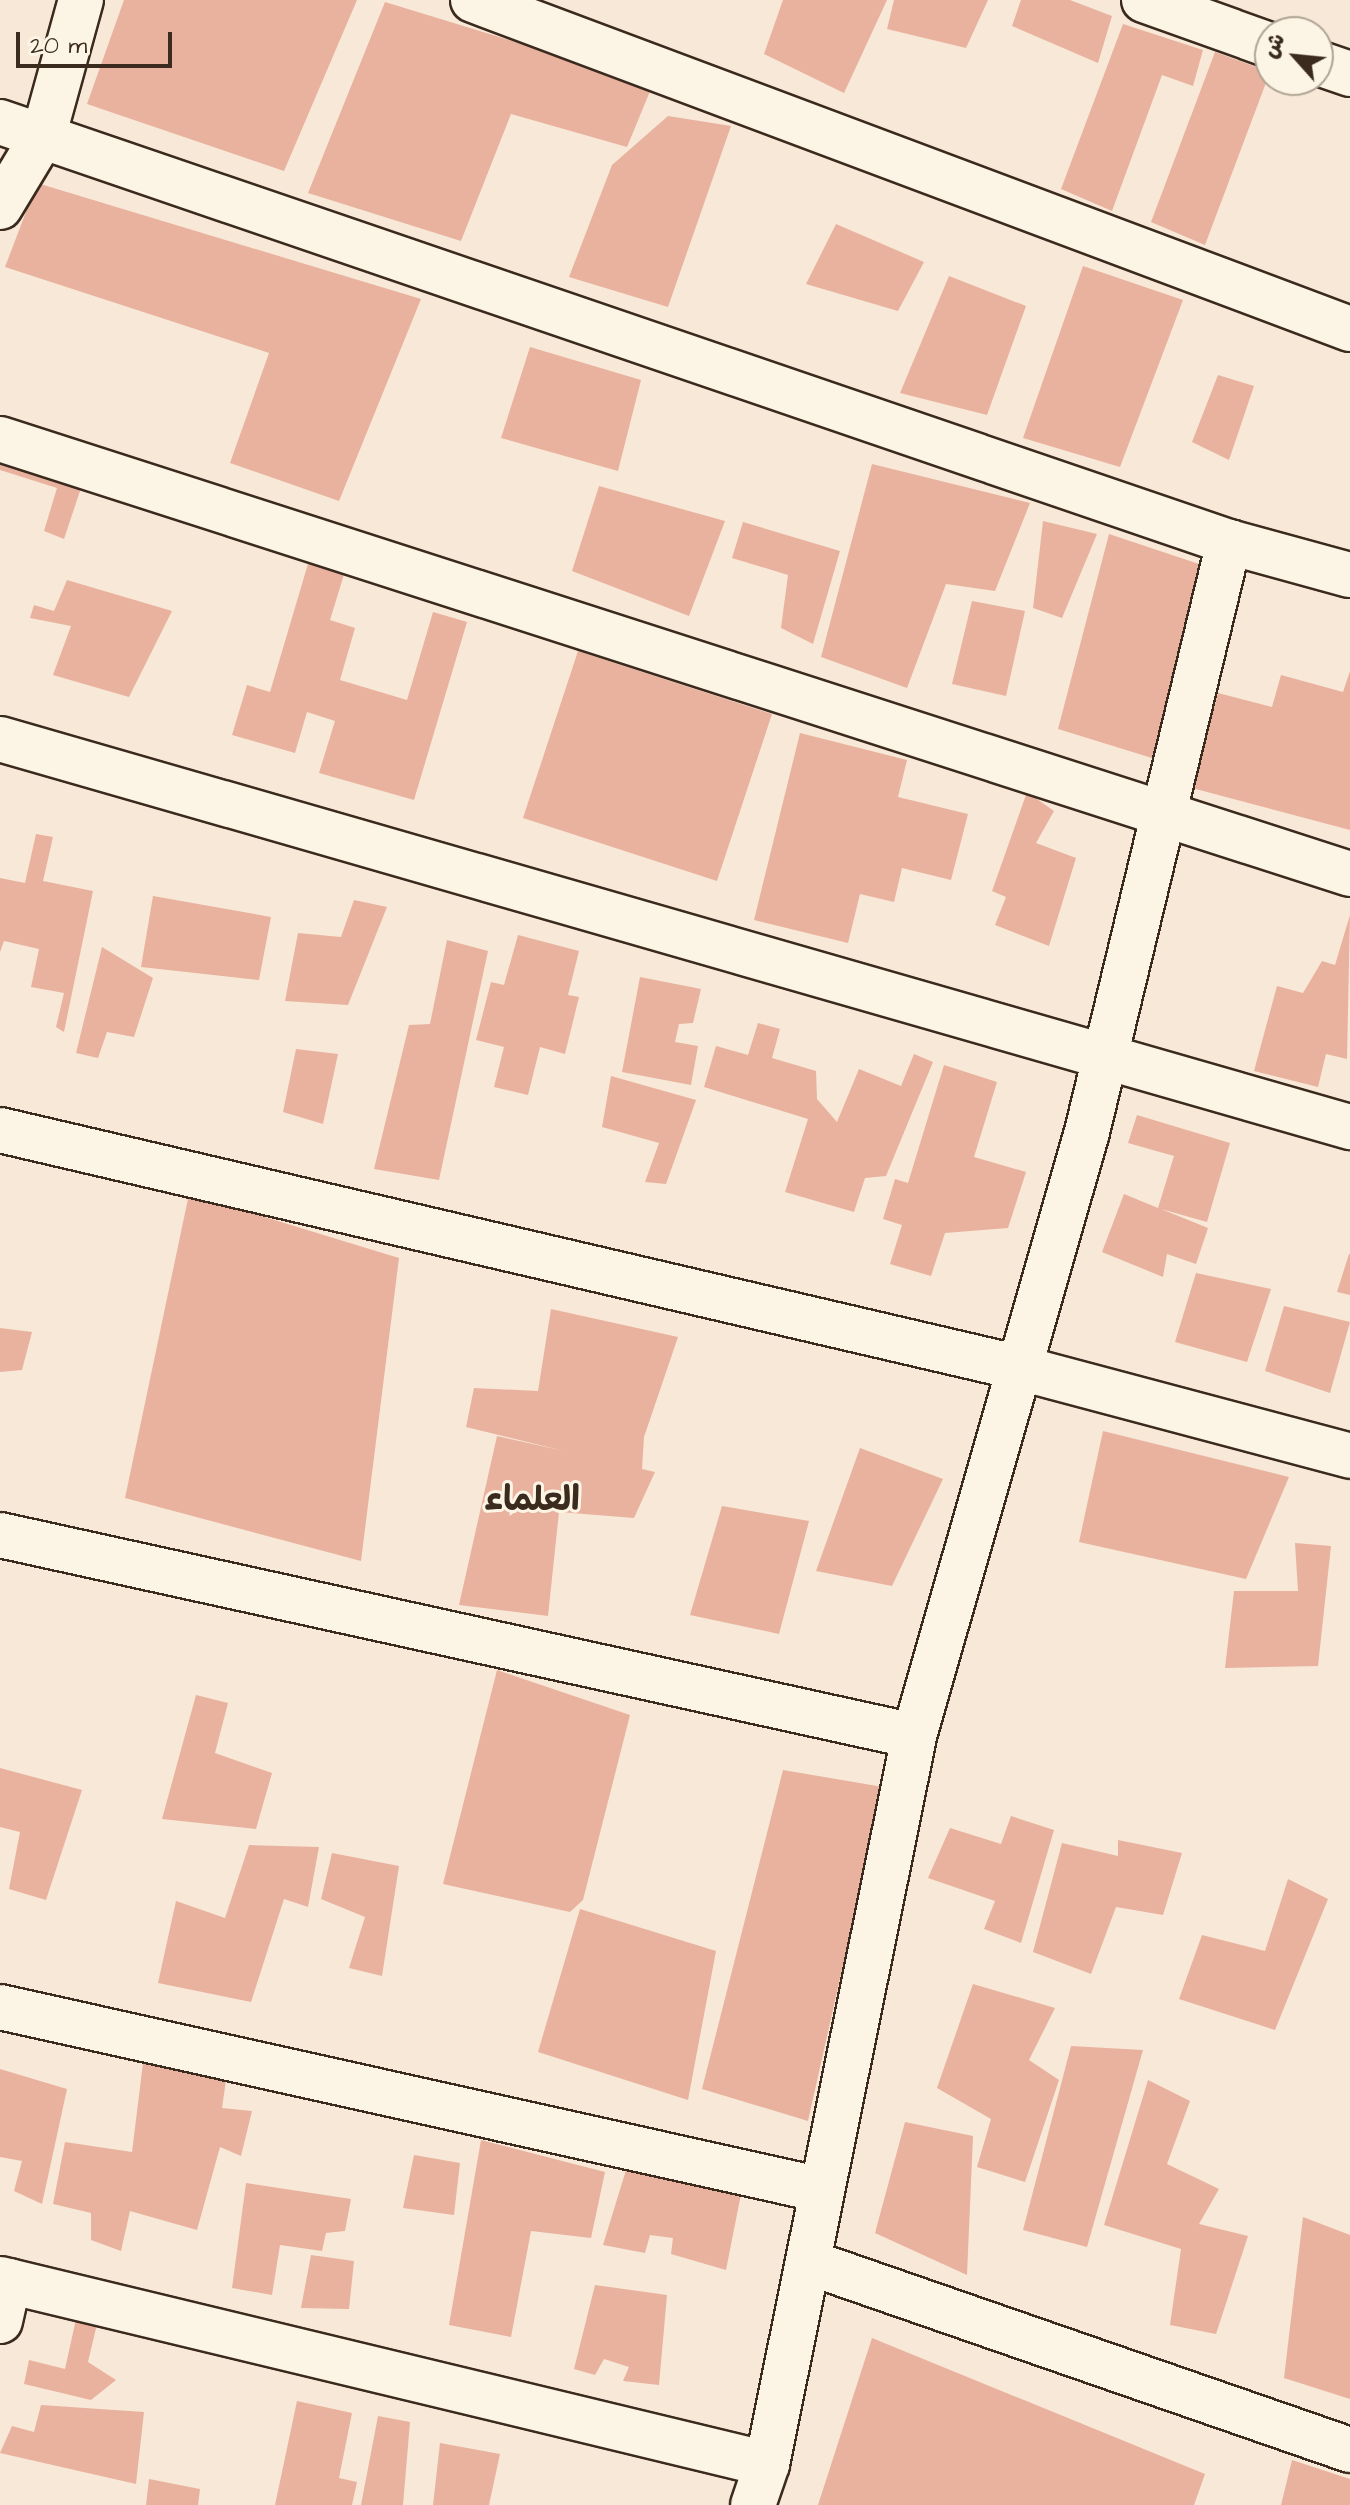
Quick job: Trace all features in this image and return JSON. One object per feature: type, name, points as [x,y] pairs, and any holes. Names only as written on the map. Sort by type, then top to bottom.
[{"type":"street","points":[[0,207],[44,134],[81,0]]},
{"type":"street","points":[[473,0],[1350,329]]},
{"type":"street","points":[[1144,0],[1254,39]]},
{"type":"street","points":[[0,122],[44,134],[1229,542],[1350,575]]},
{"type":"street","points":[[0,439],[1162,817],[1350,874]]},
{"type":"street","points":[[753,2505],[767,2464],[914,1736],[1020,1368],[1105,1056],[1229,542]]},
{"type":"street","points":[[0,739],[1350,1127]]},
{"type":"street","points":[[0,1130],[1020,1368],[1350,1456]]},
{"type":"street","points":[[0,1535],[914,1736]]},
{"type":"street","points":[[0,2007],[822,2190]]},
{"type":"street","points":[[808,2262],[1350,2450]]},
{"type":"street","points":[[3,2294],[767,2464]]},
{"type":"building","points":[[124,0],[357,0],[284,171],[87,104]]},
{"type":"building","points":[[783,0],[887,0],[844,93],[764,54]]},
{"type":"building","points":[[894,0],[988,0],[966,48],[887,29]]},
{"type":"building","points":[[1021,0],[1070,0],[1112,16],[1098,63],[1012,26]]},
{"type":"building","points":[[385,2],[653,84],[627,147],[511,114],[461,241],[308,193]]},
{"type":"building","points":[[1123,24],[1203,50],[1193,86],[1162,75],[1112,211],[1061,189]]},
{"type":"building","points":[[1215,52],[1254,66],[1254,96],[1261,96],[1205,245],[1151,222]]},
{"type":"building","points":[[668,116],[731,126],[668,307],[569,277],[612,165]]},
{"type":"building","points":[[37,183],[421,299],[339,501],[230,463],[269,353],[5,267]]},
{"type":"building","points":[[836,224],[924,262],[898,311],[806,284]]},
{"type":"building","points":[[1083,266],[1183,300],[1120,467],[1023,438]]},
{"type":"building","points":[[949,276],[1026,306],[987,415],[900,393]]},
{"type":"building","points":[[530,347],[641,380],[618,471],[501,438]]},
{"type":"building","points":[[1218,375],[1254,386],[1229,460],[1192,442]]},
{"type":"building","points":[[0,458],[82,485],[64,539],[44,531],[57,488],[0,470]]},
{"type":"building","points":[[872,464],[1030,503],[995,591],[946,584],[907,688],[821,657]]},
{"type":"building","points":[[599,486],[725,521],[689,616],[572,571]]},
{"type":"building","points":[[1043,521],[1097,534],[1062,618],[1033,608]]},
{"type":"building","points":[[743,522],[840,551],[813,644],[781,628],[788,575],[732,558]]},
{"type":"building","points":[[1109,534],[1202,565],[1152,758],[1058,729]]},
{"type":"building","points":[[310,557],[346,568],[330,620],[355,628],[340,680],[407,700],[433,612],[467,622],[414,800],[319,773],[335,721],[307,712],[295,753],[232,735],[247,685],[270,692]]},
{"type":"building","points":[[67,580],[172,611],[129,697],[53,675],[71,626],[30,618],[34,605],[54,611]]},
{"type":"building","points":[[972,601],[1025,611],[1006,696],[952,684]]},
{"type":"building","points":[[578,651],[772,714],[717,881],[523,818]]},
{"type":"building","points":[[1350,671],[1350,830],[1192,788],[1218,693],[1272,707],[1281,675],[1343,692]]},
{"type":"building","points":[[800,733],[907,760],[898,797],[968,814],[951,880],[902,868],[894,902],[860,894],[848,943],[754,920]]},
{"type":"building","points":[[1027,792],[1054,811],[1036,843],[1076,858],[1049,946],[995,925],[1006,897],[992,891]]},
{"type":"building","points":[[36,834],[53,837],[43,881],[93,891],[64,1032],[56,1027],[64,993],[31,987],[39,949],[4,941],[0,952],[0,878],[25,883]]},
{"type":"building","points":[[153,896],[271,917],[259,980],[141,967]]},
{"type":"building","points":[[354,900],[387,907],[348,1005],[285,1001],[298,933],[341,937]]},
{"type":"building","points":[[1350,915],[1347,1059],[1326,1054],[1318,1087],[1254,1071],[1277,986],[1303,993],[1322,961],[1335,965]]},
{"type":"building","points":[[518,935],[579,951],[568,995],[579,997],[565,1054],[540,1047],[528,1095],[494,1087],[504,1047],[476,1040],[491,982],[504,985]]},
{"type":"building","points":[[447,940],[488,951],[439,1180],[374,1169],[409,1025],[430,1024]]},
{"type":"building","points":[[102,947],[153,978],[134,1037],[107,1032],[98,1058],[76,1053]]},
{"type":"building","points":[[640,977],[701,989],[693,1023],[679,1024],[675,1042],[698,1046],[691,1085],[622,1072]]},
{"type":"building","points":[[758,1023],[780,1029],[772,1058],[816,1071],[817,1099],[837,1122],[859,1069],[901,1086],[914,1054],[933,1062],[886,1176],[865,1178],[854,1212],[785,1192],[808,1119],[704,1087],[716,1046],[748,1055]]},
{"type":"building","points":[[296,1049],[338,1054],[323,1124],[283,1112]]},
{"type":"building","points":[[944,1065],[997,1082],[974,1157],[1026,1172],[1008,1228],[945,1233],[931,1276],[890,1264],[902,1225],[883,1219],[895,1179],[908,1183]]},
{"type":"building","points":[[611,1076],[696,1100],[666,1184],[645,1182],[659,1143],[602,1127]]},
{"type":"building","points":[[1137,1115],[1230,1143],[1207,1222],[1161,1209],[1208,1228],[1196,1264],[1167,1254],[1163,1277],[1102,1252],[1124,1194],[1158,1208],[1174,1156],[1128,1143]]},
{"type":"building","points":[[189,1194],[399,1258],[361,1561],[125,1498]]},
{"type":"building","points":[[1350,1254],[1350,1295],[1337,1292]]},
{"type":"building","points":[[1196,1273],[1271,1289],[1247,1362],[1175,1342]]},
{"type":"building","points":[[1284,1306],[1350,1322],[1330,1393],[1265,1371]]},
{"type":"building","points":[[551,1309],[678,1337],[644,1437],[642,1469],[655,1472],[634,1518],[559,1512],[548,1616],[459,1605],[497,1436],[564,1451],[466,1427],[474,1388],[538,1391]]},
{"type":"building","points":[[0,1328],[32,1332],[22,1370],[0,1372]]},
{"type":"building","points":[[1103,1431],[1289,1477],[1246,1579],[1079,1542]]},
{"type":"building","points":[[860,1448],[943,1479],[892,1586],[816,1571]]},
{"type":"building","points":[[722,1506],[809,1521],[779,1634],[690,1615]]},
{"type":"building","points":[[1295,1543],[1331,1546],[1318,1666],[1225,1668],[1234,1591],[1298,1591]]},
{"type":"building","points":[[497,1670],[630,1715],[583,1900],[570,1912],[443,1884]]},
{"type":"building","points":[[196,1695],[228,1703],[215,1753],[272,1773],[256,1829],[162,1819]]},
{"type":"building","points":[[0,1768],[82,1790],[46,1900],[9,1889],[20,1832],[0,1827]]},
{"type":"building","points":[[783,1770],[883,1787],[808,2121],[702,2089]]},
{"type":"building","points":[[1011,1816],[1054,1830],[1021,1943],[984,1929],[995,1901],[928,1878],[950,1828],[1001,1844]]},
{"type":"building","points":[[1118,1840],[1182,1853],[1163,1915],[1116,1907],[1091,1974],[1033,1952],[1062,1843],[1118,1856]]},
{"type":"building","points":[[249,1845],[319,1847],[308,1907],[284,1899],[251,2002],[158,1983],[176,1901],[225,1918]]},
{"type":"building","points":[[332,1853],[399,1866],[382,1976],[349,1968],[365,1917],[321,1899]]},
{"type":"building","points":[[1288,1879],[1328,1899],[1275,2030],[1179,1999],[1202,1935],[1265,1951]]},
{"type":"building","points":[[580,1909],[716,1951],[688,2100],[538,2052]]},
{"type":"building","points":[[973,1984],[1055,2008],[1029,2060],[1059,2080],[1025,2182],[977,2167],[991,2119],[937,2088]]},
{"type":"building","points":[[1071,2046],[1143,2050],[1087,2247],[1023,2230]]},
{"type":"building","points":[[143,2063],[227,2073],[222,2108],[252,2111],[241,2156],[220,2147],[197,2230],[130,2211],[121,2251],[91,2240],[91,2213],[53,2204],[65,2142],[132,2152]]},
{"type":"building","points":[[0,2069],[67,2089],[42,2204],[14,2191],[22,2161],[0,2157]]},
{"type":"building","points":[[1148,2080],[1190,2101],[1167,2164],[1219,2189],[1199,2224],[1248,2236],[1216,2334],[1170,2325],[1181,2249],[1104,2225]]},
{"type":"building","points":[[905,2122],[973,2136],[967,2275],[875,2233]]},
{"type":"building","points":[[481,2140],[605,2172],[591,2238],[531,2231],[511,2337],[449,2325]]},
{"type":"building","points":[[414,2155],[460,2163],[454,2215],[403,2208]]},
{"type":"building","points":[[626,2170],[741,2194],[726,2270],[671,2254],[673,2238],[650,2235],[645,2253],[603,2245]]},
{"type":"building","points":[[246,2183],[351,2199],[345,2231],[326,2233],[322,2251],[280,2245],[272,2295],[232,2288]]},
{"type":"building","points":[[1303,2217],[1350,2235],[1350,2399],[1284,2378]]},
{"type":"building","points":[[311,2255],[354,2261],[349,2309],[301,2308]]},
{"type":"building","points":[[595,2285],[667,2295],[659,2385],[623,2381],[629,2367],[604,2359],[595,2375],[574,2369]]},
{"type":"building","points":[[76,2319],[97,2324],[88,2362],[116,2380],[91,2400],[24,2384],[29,2360],[65,2369]]},
{"type":"building","points":[[872,2338],[1205,2474],[1194,2505],[818,2505]]},
{"type":"building","points":[[297,2401],[352,2413],[339,2478],[357,2482],[352,2505],[275,2505]]},
{"type":"building","points":[[41,2405],[144,2412],[136,2484],[0,2453],[12,2426],[34,2432]]},
{"type":"building","points":[[378,2416],[410,2422],[403,2505],[361,2505]]},
{"type":"building","points":[[440,2443],[500,2454],[489,2505],[433,2505]]},
{"type":"building","points":[[1292,2460],[1350,2479],[1350,2505],[1281,2505]]},
{"type":"building","points":[[149,2479],[200,2489],[198,2505],[146,2505]]},
{"type":"district","name":"العلماء","points":[[532,1501]]}]
